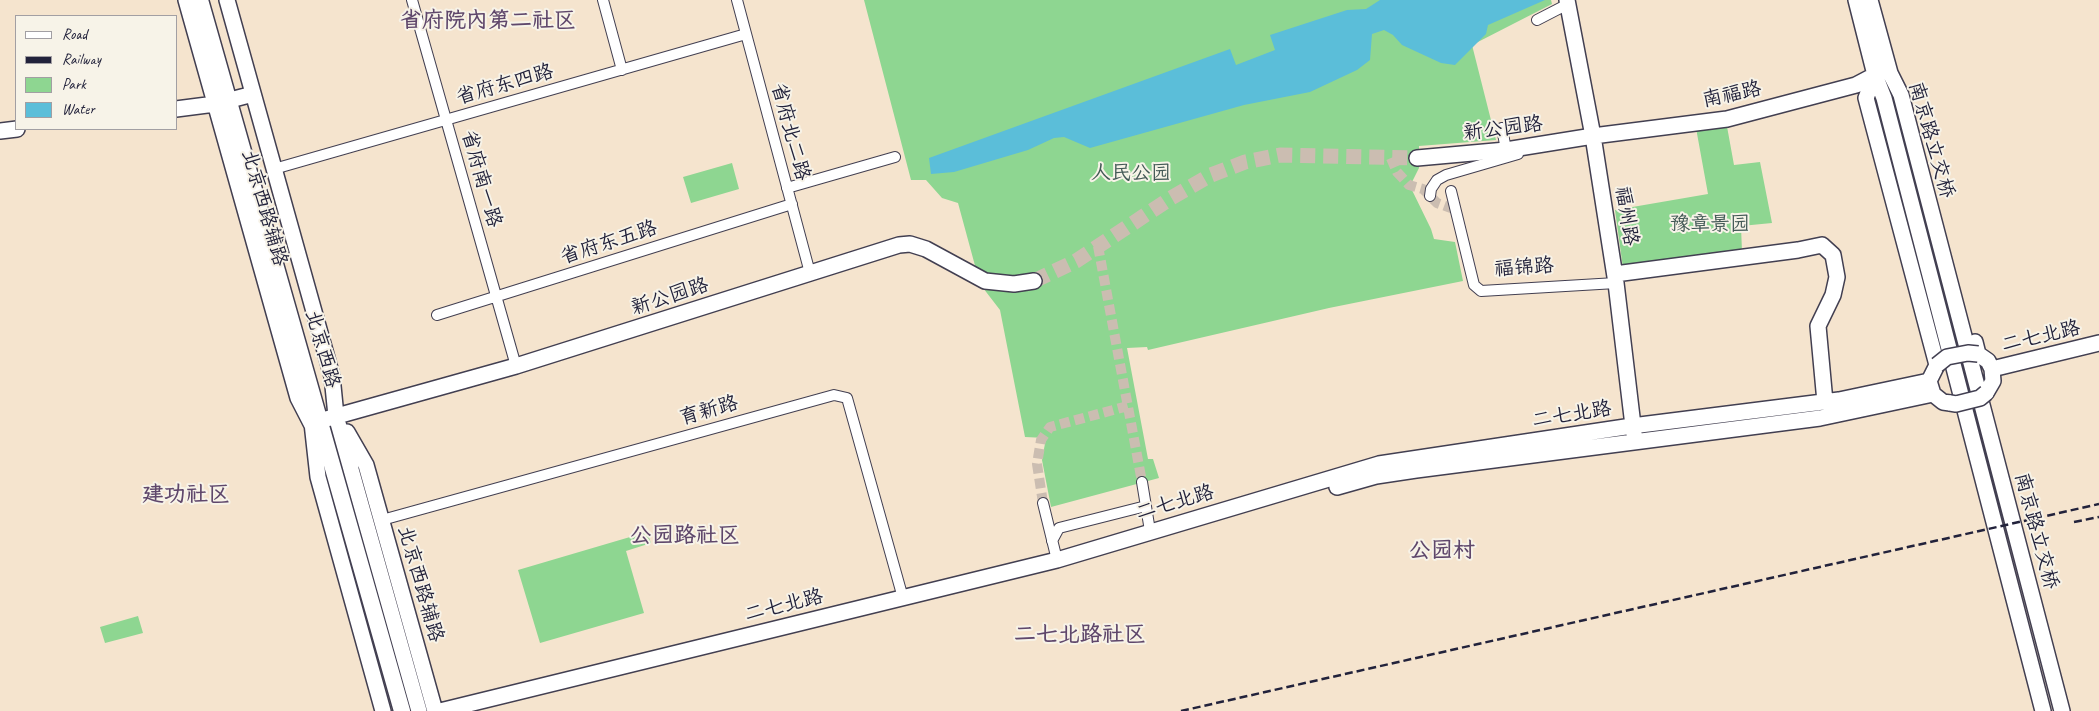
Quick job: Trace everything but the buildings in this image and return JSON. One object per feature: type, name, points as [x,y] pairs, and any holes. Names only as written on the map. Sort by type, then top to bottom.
[{"type":"main road","name":"北京西路辅路","points":[[186,0],[233,99],[274,169],[332,376],[318,477],[383,711]]},
{"type":"main road","name":"北京西路","points":[[200,0],[233,99],[411,711]]},
{"type":"main road","name":"北京西路","points":[[212,0],[233,99]]},
{"type":"main road","name":"北京西路辅路","points":[[227,0],[233,99]]},
{"type":"main road","points":[[1856,0],[1882,74],[1907,86],[1978,354],[1988,361],[1992,369],[1993,381],[1986,393],[1980,398],[1956,404],[1943,402],[1931,388],[1937,365],[1866,98],[1882,74],[1870,0]]},
{"type":"main road","name":"福州路","points":[[1567,2],[1616,278],[1634,433]]},
{"type":"main road","name":"南福路","points":[[1592,136],[1727,119],[1856,85],[1882,74]]},
{"type":"main road","name":"南京路立交桥","points":[[1882,74],[1875,100],[2035,711]]},
{"type":"main road","name":"南京路立交桥","points":[[1882,74],[1884,98],[2043,711]]},
{"type":"main road","name":"南京路立交桥","points":[[1882,74],[1891,95],[2052,711]]},
{"type":"main road","name":"南京路立交桥","points":[[1882,74],[1901,95],[2062,711]]},
{"type":"main road","points":[[178,108],[233,99]]},
{"type":"main road","points":[[0,131],[15,129]]},
{"type":"main road","name":"新公园路","points":[[1417,158],[1506,150],[1592,136]]},
{"type":"main road","name":"新公园路","points":[[325,419],[516,366],[899,245],[910,244],[926,249],[985,281],[1014,284],[1034,281]]},
{"type":"main road","name":"福锦路","points":[[1616,278],[1822,245],[1833,255],[1837,276],[1833,295],[1818,326],[1825,402]]},
{"type":"main road","name":"二七北路","points":[[1992,369],[2099,344]]},
{"type":"main road","name":"二七北路","points":[[1937,365],[1947,357],[1968,352],[1978,354]]},
{"type":"main road","name":"二七北路","points":[[474,711],[1026,577],[1376,476],[1825,402],[1931,388]]},
{"type":"main road","name":"二七北路","points":[[440,711],[1057,560],[1379,464],[1634,433],[1820,418],[1931,388]]},
{"type":"main road","name":"北京西路辅路","points":[[325,419],[366,465],[435,711]]},
{"type":"main road","name":"北京西路辅路","points":[[325,419],[393,711]]},
{"type":"main road","name":"北京西路辅路","points":[[325,419],[419,711]]},
{"type":"main road","name":"北京西路","points":[[325,419],[402,711]]},
{"type":"street","name":"省府南一路","points":[[412,0],[516,366]]},
{"type":"street","points":[[603,0],[622,70]]},
{"type":"street","name":"省府北二路","points":[[737,0],[810,273]]},
{"type":"street","points":[[1537,20],[1567,2]]},
{"type":"street","name":"省府东四路","points":[[274,169],[746,34]]},
{"type":"street","points":[[1502,128],[1506,150]]},
{"type":"street","points":[[1430,196],[1431,189],[1437,180],[1446,175],[1564,141]]},
{"type":"street","points":[[787,188],[896,158]]},
{"type":"street","name":"福锦路","points":[[1450,190],[1474,285],[1481,291],[1616,278]]},
{"type":"street","name":"省府东五路","points":[[437,315],[792,204]]},
{"type":"street","name":"育新路","points":[[382,520],[834,395],[847,398],[903,598]]},
{"type":"street","points":[[1142,482],[1150,532]]},
{"type":"street","points":[[1043,503],[1057,560]]},
{"type":"street","points":[[1052,540],[1059,528],[1146,506]]},
{"type":"green space","name":"人民公园","points":[[864,0],[1551,0],[1552,4],[1472,45],[1496,140],[1419,146],[1419,168],[1410,186],[1434,239],[1455,242],[1463,281],[1329,308],[1148,350],[1147,347],[1127,348],[1148,459],[1153,459],[1159,478],[1051,507],[1042,460],[1046,438],[1025,437],[1000,310],[980,284],[958,203],[942,198],[926,180],[911,180]]},
{"type":"green space","name":"豫章景园","points":[[1726,121],[1734,165],[1760,162],[1772,223],[1741,226],[1742,252],[1623,268],[1615,210],[1708,194],[1696,128]]},
{"type":"green space","points":[[732,163],[739,189],[691,203],[683,177]]},
{"type":"green space","points":[[647,532],[651,543],[626,551],[644,613],[540,643],[518,570]]},
{"type":"green space","points":[[138,616],[143,633],[105,643],[100,627]]},
{"type":"water","points":[[1380,0],[1545,0],[1488,25],[1486,34],[1455,65],[1441,63],[1402,45],[1393,35],[1384,30],[1372,34],[1370,60],[1357,70],[1310,92],[1244,105],[1090,148],[1064,137],[1054,138],[1028,150],[954,172],[931,174],[929,158],[1230,49],[1236,65],[1275,50],[1270,35],[1347,10],[1366,9]]},
{"type":"tunnel","points":[[1034,281],[1076,261],[1171,198],[1211,175],[1245,162],[1280,155],[1417,158]]},
{"type":"tunnel","points":[[1391,158],[1397,172],[1409,185],[1423,189],[1437,203],[1456,210]]},
{"type":"tunnel","points":[[1098,246],[1142,482]]},
{"type":"tunnel","points":[[1043,503],[1037,464],[1041,440],[1050,427],[1128,406]]},
{"type":"railway","points":[[1181,711],[2099,504]]},
{"type":"railway","points":[[2074,522],[2099,517]]},
{"type":"district","name":"省府院内第二社区","points":[[488,21]]},
{"type":"district","name":"建功社区","points":[[186,495]]},
{"type":"district","name":"公园路社区","points":[[685,536]]},
{"type":"district","name":"公园村","points":[[1442,551]]},
{"type":"district","name":"二七北路社区","points":[[1080,635]]}]
